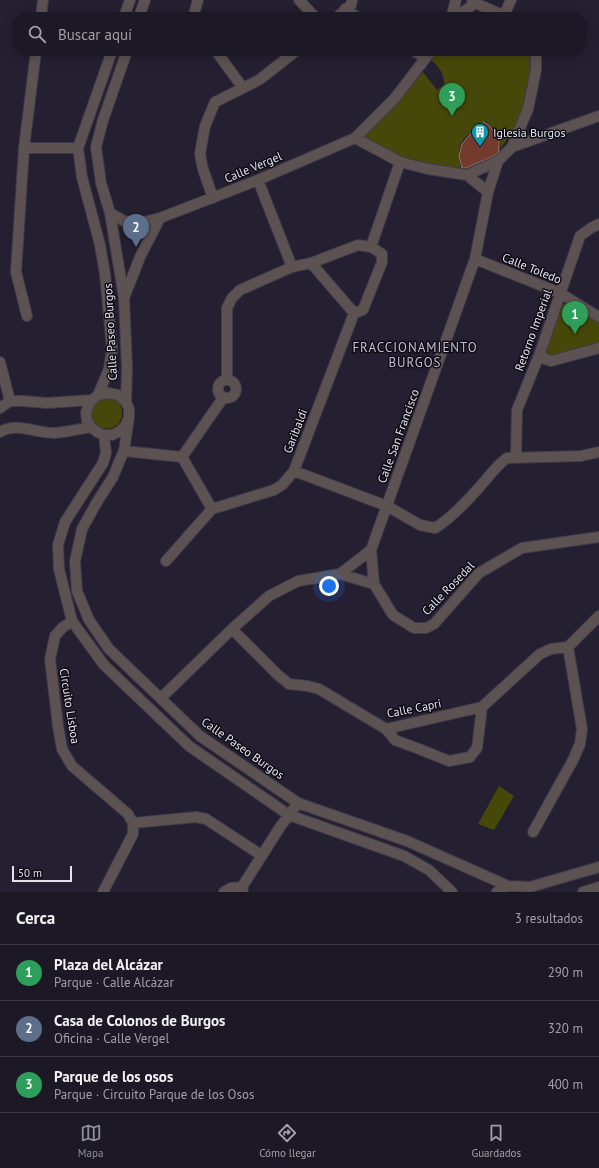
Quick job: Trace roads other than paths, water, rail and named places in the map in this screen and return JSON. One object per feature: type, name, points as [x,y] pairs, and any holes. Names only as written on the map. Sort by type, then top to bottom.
[{"type":"street","points":[[42,12],[43,0]]},
{"type":"street","points":[[141,12],[145,0]]},
{"type":"street","points":[[194,12],[198,0]]},
{"type":"street","points":[[299,0],[310,12]]},
{"type":"street","points":[[343,12],[350,5],[352,0]]},
{"type":"street","points":[[453,12],[456,0]]},
{"type":"street","points":[[507,12],[511,0]]},
{"type":"street","points":[[462,12],[466,10],[473,1],[497,12]]},
{"type":"street","points":[[129,4],[137,6],[139,12]]},
{"type":"street","points":[[345,10],[349,12]]},
{"type":"street","points":[[27,316],[16,272],[24,148],[35,56]]},
{"type":"street","name":"Calle Paseo Burgos","points":[[95,397],[109,369],[112,349],[105,274],[100,245],[84,187],[78,148],[110,56]]},
{"type":"street","name":"Calle Paseo Burgos","points":[[125,56],[103,120],[96,147],[101,183],[110,213],[124,298],[127,368],[126,402]]},
{"type":"street","points":[[220,56],[243,88]]},
{"type":"street","points":[[213,198],[203,169],[200,154],[205,126],[215,102],[259,80],[290,56]]},
{"type":"street","points":[[427,56],[396,98],[356,138],[400,162],[467,176],[488,192]]},
{"type":"street","points":[[467,176],[498,161],[512,147],[528,109],[536,70],[536,56]]},
{"type":"street","points":[[89,116],[96,120],[103,120]]},
{"type":"street","points":[[512,147],[599,116]]},
{"type":"street","points":[[84,130],[93,131],[99,135]]},
{"type":"street","name":"Calle Vergel","points":[[110,213],[124,221],[139,223],[160,218],[258,180],[356,138]]},
{"type":"street","points":[[24,148],[78,148]]},
{"type":"street","name":"Calle San Francisco","points":[[374,584],[370,550],[475,260],[488,192],[498,161]]},
{"type":"street","points":[[371,247],[400,162]]},
{"type":"street","points":[[258,180],[292,267]]},
{"type":"street","points":[[84,187],[101,183]]},
{"type":"street","points":[[88,202],[105,198]]},
{"type":"street","points":[[124,298],[140,257],[160,218]]},
{"type":"street","name":"Retorno Imperial","points":[[516,457],[517,410],[540,353],[580,236],[599,224]]},
{"type":"street","points":[[227,380],[227,308],[232,298],[240,290],[292,267],[311,263],[358,245],[371,247],[382,254],[382,262],[363,310],[354,313],[311,263]]},
{"type":"street","name":"Calle Toledo","points":[[475,260],[560,293],[599,317]]},
{"type":"street","name":"Garibaldi","points":[[212,509],[274,490],[282,485],[294,471],[354,313]]},
{"type":"street","points":[[540,353],[545,359],[551,361],[599,348]]},
{"type":"street","points":[[0,362],[10,401]]},
{"type":"street","points":[[230,380],[235,385],[236,391],[230,398],[223,398],[218,393],[218,387],[221,381],[230,380]]},
{"type":"street","points":[[0,408],[10,401],[47,403],[95,397],[109,393],[118,395],[126,402],[129,409],[129,416],[126,425],[120,431],[112,435],[104,435],[91,427],[87,420],[86,413],[88,406],[95,397]]},
{"type":"street","points":[[182,457],[223,398]]},
{"type":"street","name":"Calle Paseo Burgos","points":[[129,416],[124,451],[113,477],[82,529],[75,561],[77,591],[89,620],[109,649],[200,736],[298,803],[408,841],[508,886],[530,887],[599,867]]},
{"type":"street","points":[[0,432],[14,426],[56,433],[91,427]]},
{"type":"street","points":[[104,435],[106,453],[103,463],[65,522],[58,545],[59,569],[72,620],[104,665],[189,746],[204,758],[289,815],[404,856],[428,870],[452,892]]},
{"type":"street","points":[[124,451],[182,457]]},
{"type":"street","points":[[294,471],[387,506],[420,525],[435,528],[444,522],[482,484],[499,463],[507,458],[581,456],[599,452]]},
{"type":"street","points":[[166,561],[212,509],[182,457]]},
{"type":"street","name":"Calle Rosedal","points":[[374,584],[393,615],[414,628],[426,628],[434,624],[478,572],[522,548],[599,537]]},
{"type":"street","points":[[340,574],[370,550]]},
{"type":"street","points":[[161,698],[232,629],[269,596],[298,581],[340,574],[374,584]]},
{"type":"street","points":[[533,832],[573,760],[580,744],[582,729],[568,647],[599,616]]},
{"type":"street","name":"Circuito Lisboa","points":[[72,620],[55,636],[50,659],[62,749],[72,766],[128,814],[132,824]]},
{"type":"street","name":"Calle Capri","points":[[232,629],[289,684],[319,689],[386,729],[482,707],[540,654],[551,649],[568,647]]},
{"type":"street","points":[[386,729],[395,740],[449,761],[470,757],[477,748],[482,707]]},
{"type":"street","points":[[189,746],[196,744],[200,736]]},
{"type":"street","points":[[204,758],[205,749],[213,746]]},
{"type":"street","points":[[224,892],[231,888],[242,889],[261,855],[298,803]]},
{"type":"street","points":[[104,892],[133,834],[132,824],[196,817],[206,819],[261,855]]},
{"type":"street","points":[[404,856],[408,841]]},
{"type":"street","points":[[497,892],[508,886]]},
{"type":"street","points":[[583,892],[599,887]]},
{"type":"place","name":"Parque de los osos","points":[[452,116]]},
{"type":"place","name":"Iglesia Burgos","points":[[480,147]]},
{"type":"place","name":"Casa de Colonos de Burgos","points":[[136,247]]},
{"type":"place","name":"Plaza del Alcázar","points":[[575,334]]},
{"type":"district","name":"FRACCIONAMIENTO BURGOS","points":[[415,354]]}]
